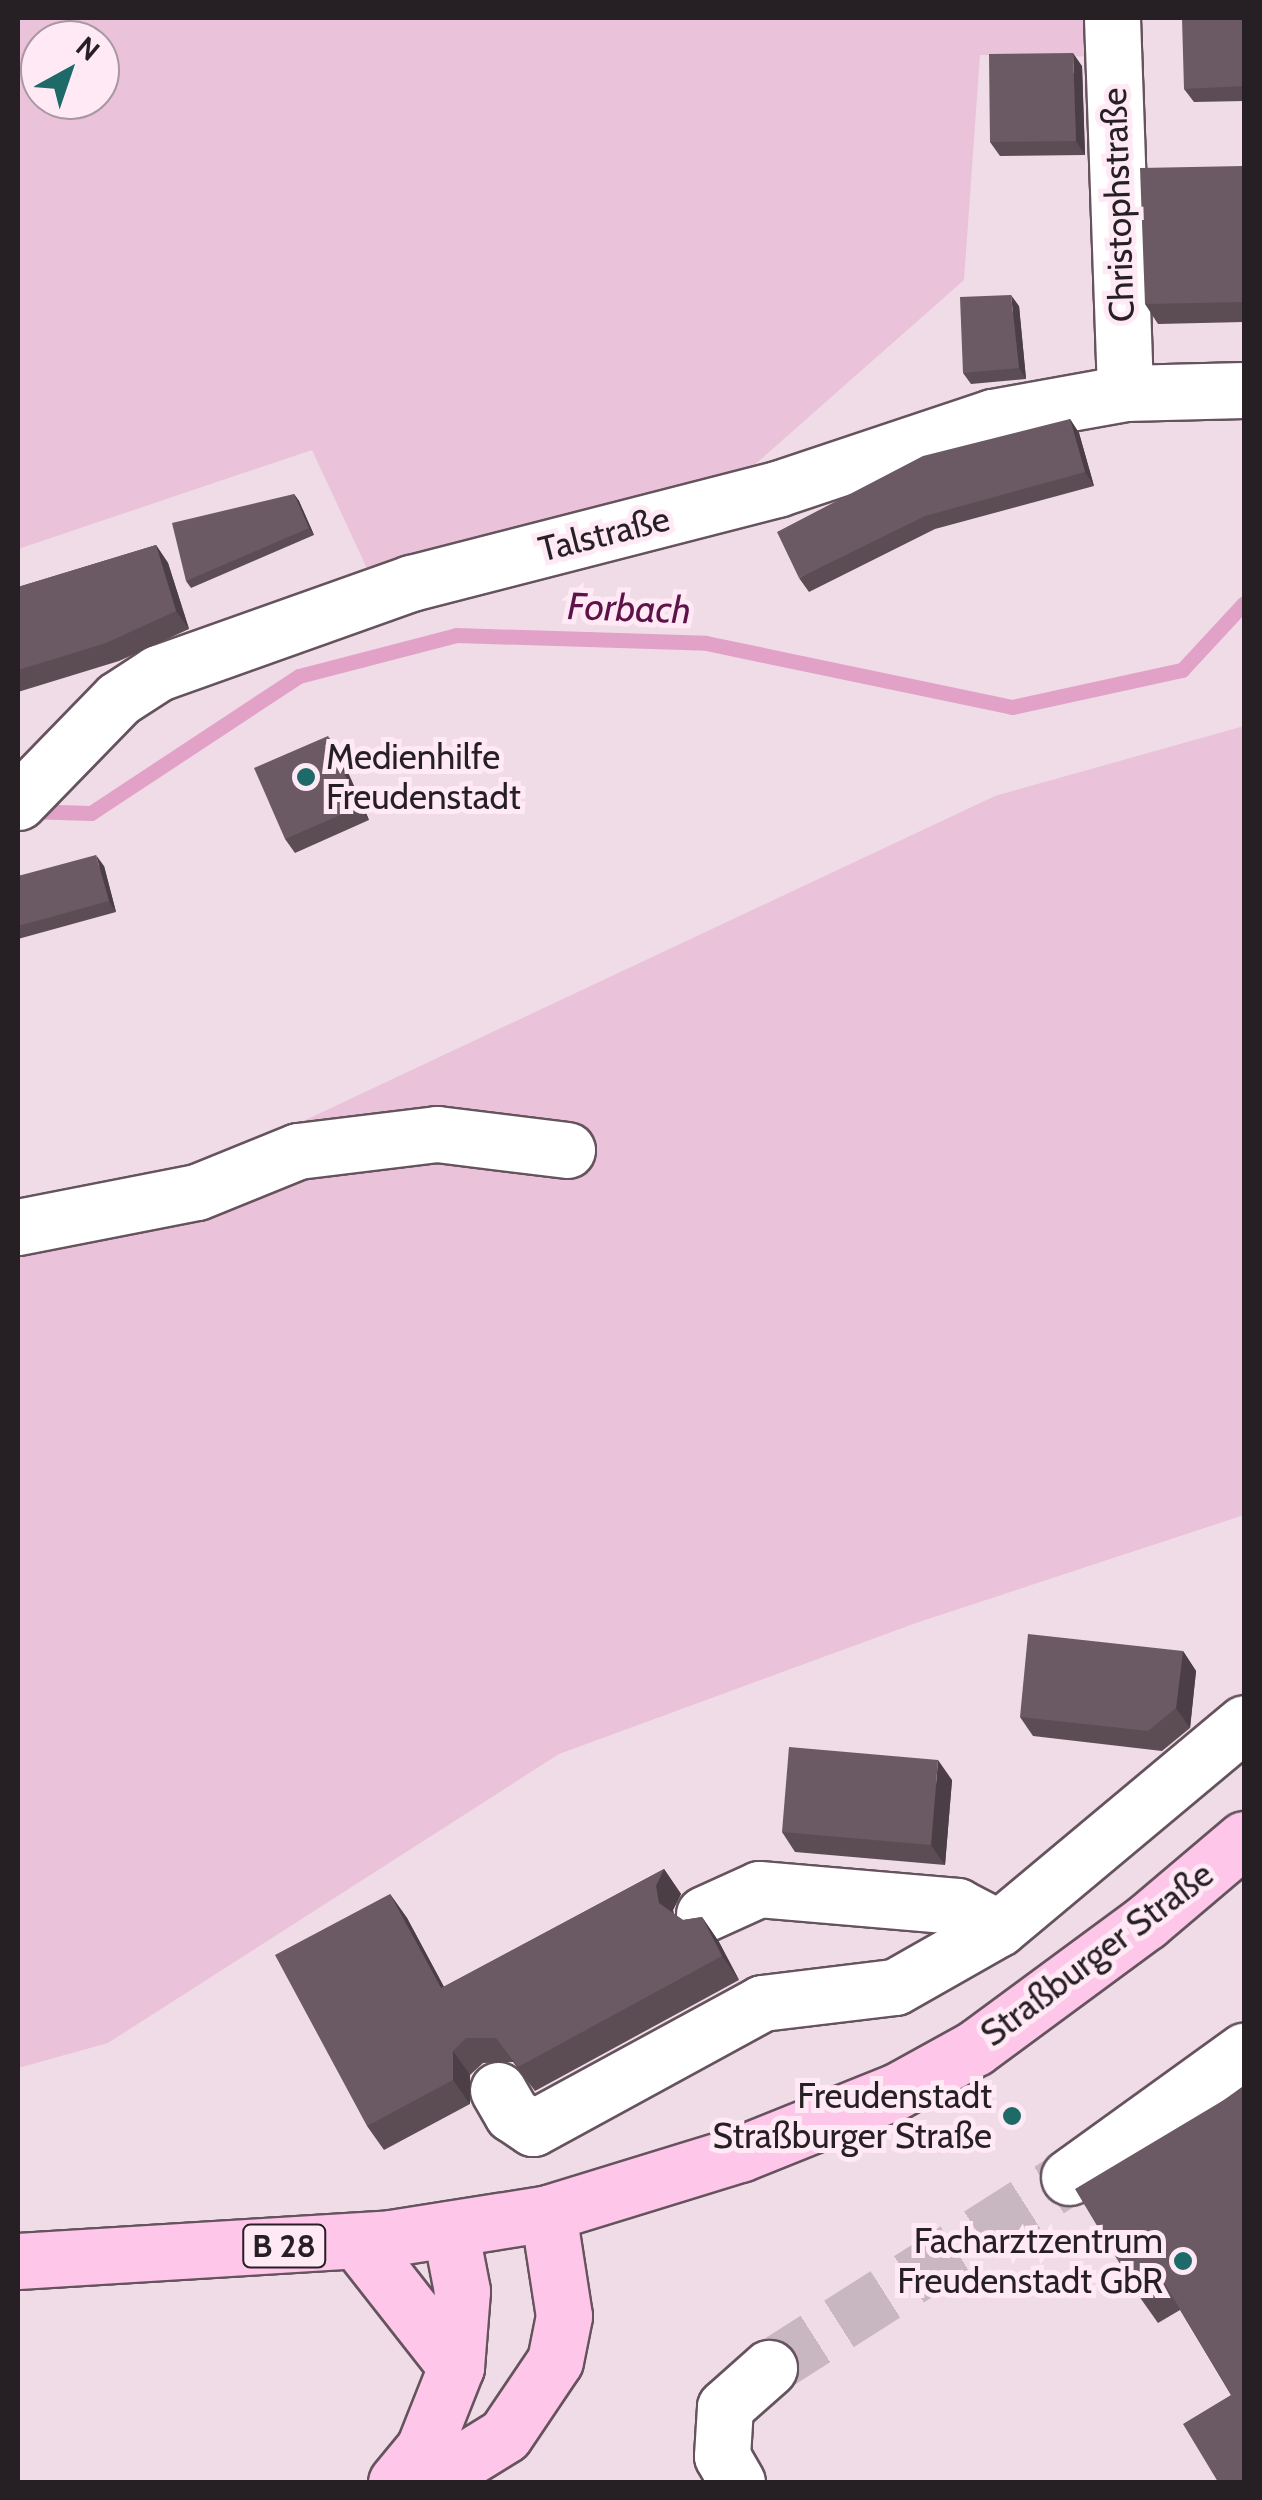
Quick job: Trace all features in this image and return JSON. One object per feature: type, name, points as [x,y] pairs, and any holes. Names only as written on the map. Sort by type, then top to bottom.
[{"type":"main road","name":"Straßburger Straße","points":[[18,2261],[358,2242],[548,2213],[740,2154],[897,2091],[975,2048],[1146,1922],[1244,1839]]},
{"type":"main road","points":[[429,2482],[505,2435],[555,2361],[564,2316],[548,2213]]},
{"type":"main road","points":[[396,2482],[424,2448],[456,2367],[462,2291],[450,2228]]},
{"type":"main road","points":[[358,2242],[456,2367]]},
{"type":"street","name":"Christophstraße","points":[[1112,18],[1124,393]]},
{"type":"street","name":"Talstraße","points":[[18,802],[118,699],[158,673],[411,584],[777,489],[992,417],[1124,393],[1234,390]]},
{"type":"street","points":[[18,1226],[196,1192],[298,1151],[436,1134],[567,1150]]},
{"type":"street","points":[[498,2090],[512,2114],[533,2128],[762,2004],[895,1987],[998,1928],[1244,1723]]},
{"type":"street","points":[[704,1914],[759,1889],[957,1906],[998,1928]]},
{"type":"street","points":[[1069,2176],[1244,2051]]},
{"type":"street","points":[[737,2482],[722,2456],[724,2406],[770,2368]]},
{"type":"shaded area","points":[[18,18],[1119,18],[1121,57],[980,55],[964,280],[743,475],[370,575],[312,450],[18,549]]},
{"type":"shaded area","points":[[1244,726],[1244,1515],[916,1623],[559,1754],[108,2043],[18,2068],[18,1255],[995,796]]},
{"type":"building","points":[[1182,18],[1244,18],[1244,86],[1184,89]]},
{"type":"building","points":[[1073,53],[1076,141],[990,142],[989,54]]},
{"type":"building","points":[[1244,166],[1244,302],[1145,304],[1140,168]]},
{"type":"building","points":[[1011,295],[1019,368],[963,373],[960,297]]},
{"type":"building","points":[[1070,419],[1085,472],[925,516],[799,578],[777,532],[923,456]]},
{"type":"building","points":[[294,494],[309,528],[186,581],[172,523]]},
{"type":"building","points":[[156,545],[176,611],[106,643],[18,670],[18,587]]},
{"type":"building","points":[[328,736],[359,807],[285,839],[254,768]]},
{"type":"building","points":[[96,855],[109,901],[18,926],[18,876]]},
{"type":"building","points":[[1028,1634],[1183,1651],[1176,1708],[1148,1731],[1020,1717]]},
{"type":"building","points":[[789,1747],[938,1760],[931,1845],[782,1832]]},
{"type":"building","points":[[664,1869],[656,1886],[659,1903],[683,1920],[702,1917],[722,1956],[518,2067],[496,2038],[466,2038],[453,2051],[453,2080],[367,2126],[275,1955],[390,1894],[441,1988]]},
{"type":"building","name":"Facharztzentrum Freudenstadt GbR","points":[[1244,2088],[1244,2482],[1218,2482],[1183,2424],[1231,2395],[1165,2284],[1141,2299],[1075,2189]]},
{"type":"waterway","name":"Forbach","points":[[26,811],[91,813],[299,676],[456,635],[706,643],[1012,707],[1182,670],[1244,603]]},
{"type":"tunnel","points":[[769,2368],[1069,2177]]},
{"type":"place","name":"Medienhilfe Freudenstadt","points":[[306,777]]},
{"type":"place","name":"Freudenstadt Straßburger Straße","points":[[1012,2116]]},
{"type":"place","name":"Facharztzentrum Freudenstadt GbR","points":[[1183,2261]]}]
